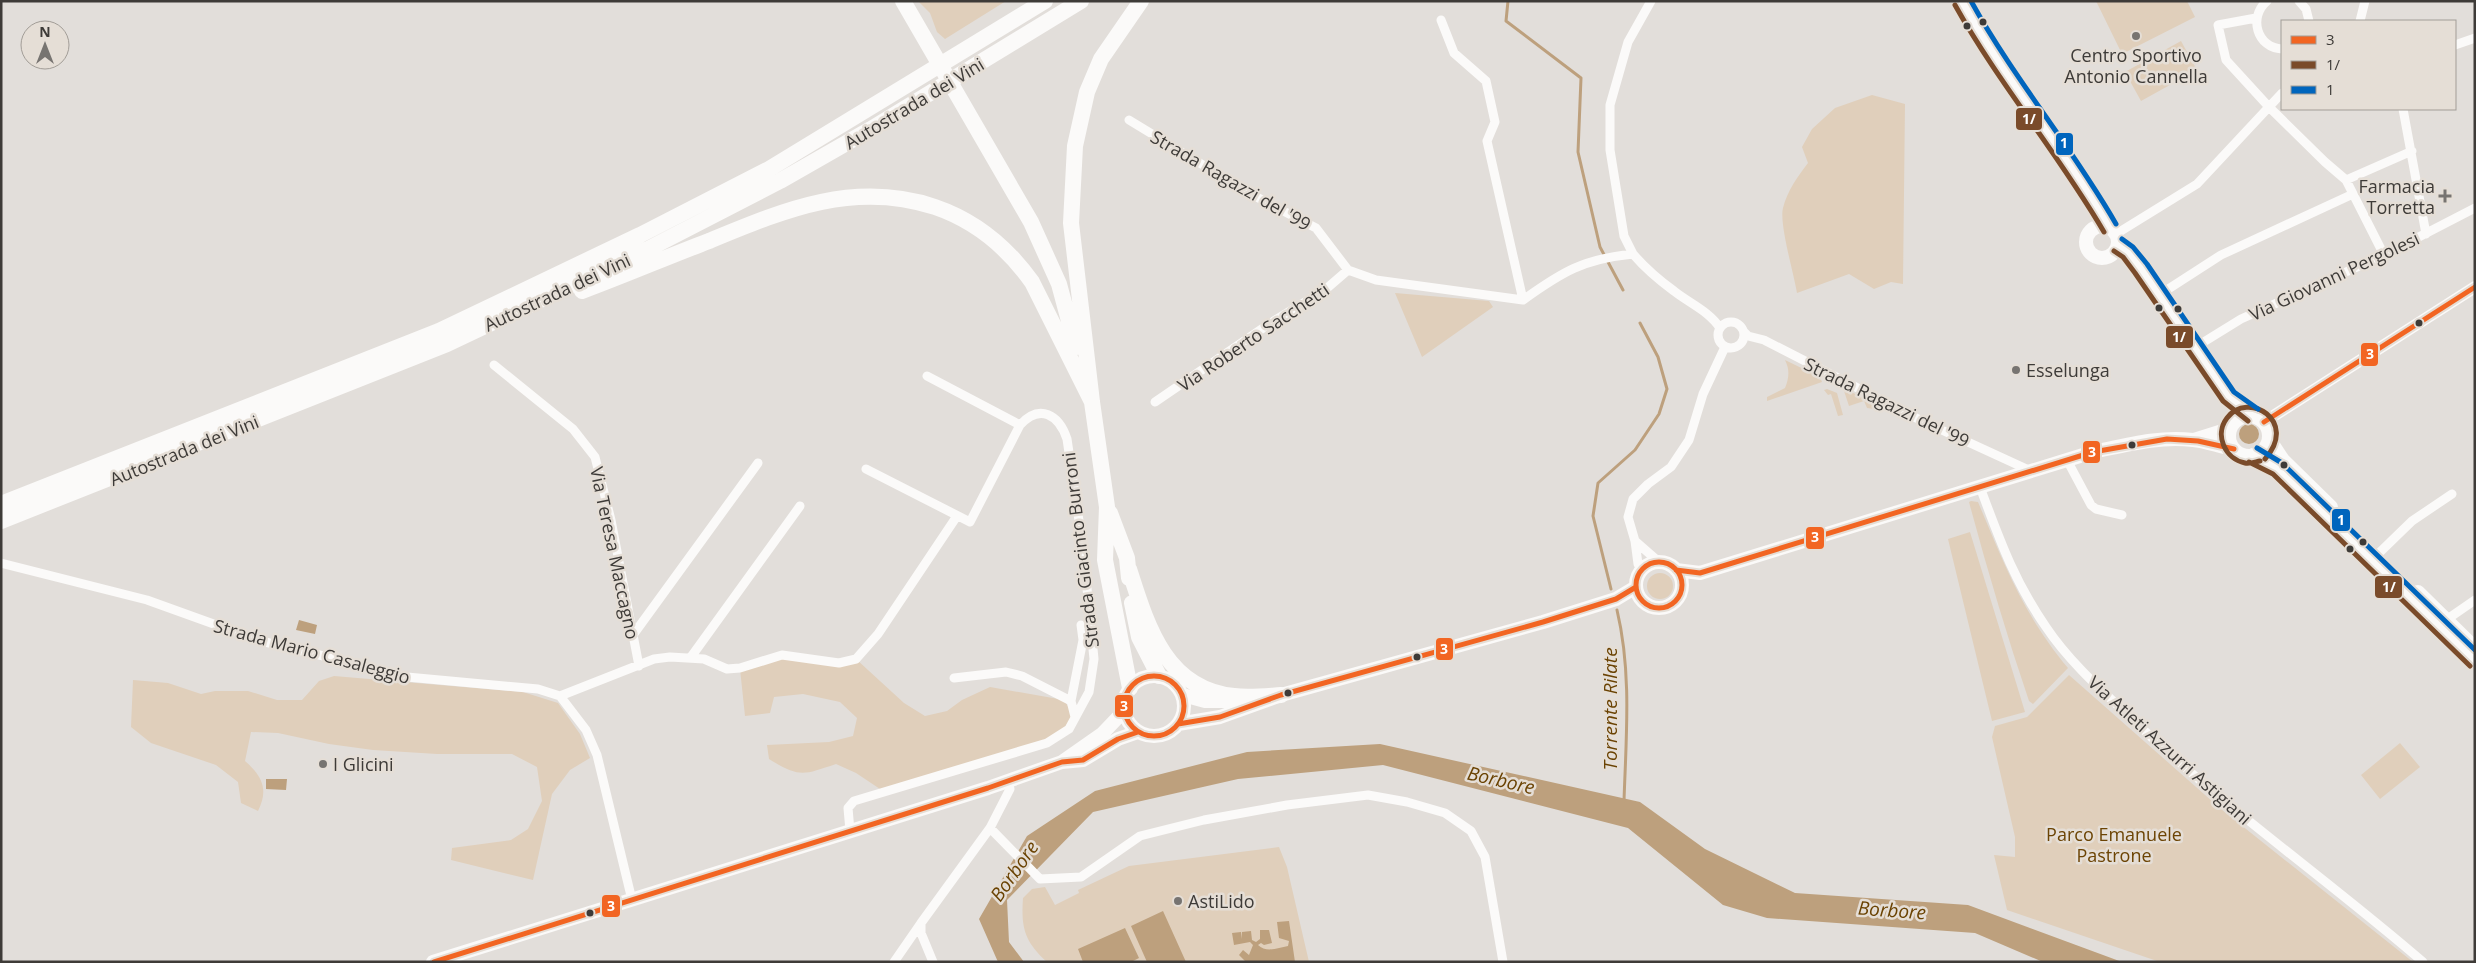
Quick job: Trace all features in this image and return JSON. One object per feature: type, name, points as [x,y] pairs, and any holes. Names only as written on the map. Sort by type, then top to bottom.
[{"type":"highway","points":[[902,1],[1040,240],[1059,284],[1092,402]]},
{"type":"highway","points":[[975,45],[1029,1]]},
{"type":"highway","name":"Autostrada dei Vini","points":[[1,504],[439,331],[640,235],[769,169],[1045,1]]},
{"type":"highway","name":"Autostrada dei Vini","points":[[1,520],[123,474],[448,344],[648,249],[780,181],[871,129],[1081,1]]},
{"type":"highway","points":[[1130,688],[1105,560],[1107,507],[1072,242],[1075,146],[1087,92],[1098,65],[1114,39],[1142,1]]},
{"type":"highway","points":[[448,344],[761,220],[841,198],[884,195],[925,204],[967,220],[990,236],[1015,260],[1032,282],[1092,402]]},
{"type":"highway","points":[[1107,507],[1126,558],[1132,613],[1139,637],[1159,676]]},
{"type":"highway","points":[[1128,569],[1154,638],[1169,663],[1188,680],[1206,689],[1234,696],[1281,696]]},
{"type":"main road","points":[[1962,1],[1987,46],[2017,92],[2092,197],[2114,240]]},
{"type":"main road","points":[[2092,197],[2090,232],[2086,241],[2089,251],[2097,257],[2114,240]]},
{"type":"main road","points":[[2090,232],[2099,226],[2141,269],[2229,397],[2268,427],[2269,439],[2283,460],[2475,648]]},
{"type":"main road","points":[[2229,397],[2232,425],[2229,440],[2234,449]]},
{"type":"main road","points":[[2194,440],[2232,425],[2246,415],[2258,419]]},
{"type":"main road","points":[[1676,570],[1700,573],[2067,460],[2142,441],[2169,438],[2194,440],[2234,449],[2246,456],[2253,456],[2277,468],[2475,662]]},
{"type":"main road","points":[[2253,456],[2264,450],[2269,439]]},
{"type":"main road","points":[[1616,599],[1642,602],[1654,608],[1668,607],[1679,598],[1682,589],[1681,579],[1676,570],[1666,563],[1659,562],[1642,569],[1636,580],[1636,587],[1642,602]]},
{"type":"main road","points":[[1682,589],[1700,573]]},
{"type":"main road","points":[[1178,724],[1184,705],[1182,695],[1173,682],[1159,676],[1142,678],[1130,688],[1124,701],[1124,711],[1132,726],[1138,732],[1146,735],[1164,734],[1178,724],[1220,717],[1281,696],[1527,627],[1616,599],[1636,587]]},
{"type":"main road","points":[[1182,695],[1205,701],[1233,702],[1281,696]]},
{"type":"main road","points":[[433,962],[1008,782],[1062,762],[1102,734],[1124,711]]},
{"type":"main road","points":[[1062,762],[1084,760],[1118,739],[1138,732]]},
{"type":"street","points":[[1652,1],[1628,42],[1610,105],[1610,150],[1624,236],[1633,254],[1644,267],[1710,316],[1720,328]]},
{"type":"street","points":[[2267,1],[2260,9],[2256,18],[2256,26],[2264,41],[2270,46],[2281,49]]},
{"type":"street","points":[[2299,1],[2306,8],[2309,20]]},
{"type":"street","points":[[2360,20],[2365,1]]},
{"type":"street","points":[[2256,18],[2218,25],[2226,60],[2269,107],[2346,180],[2384,256]]},
{"type":"street","points":[[1441,20],[1454,53],[1486,81],[1495,122],[1487,141],[1523,300]]},
{"type":"street","points":[[2456,44],[2475,38]]},
{"type":"street","points":[[2114,240],[2198,184],[2281,94]]},
{"type":"street","points":[[2404,110],[2426,234]]},
{"type":"street","name":"Strada Ragazzi del '99","points":[[1128,120],[1249,192],[1316,228],[1348,270]]},
{"type":"street","points":[[2346,180],[2412,152]]},
{"type":"street","points":[[2159,296],[2221,255],[2353,194]]},
{"type":"street","name":"Via Giovanni Pergolesi","points":[[2194,348],[2241,319],[2384,256],[2475,208]]},
{"type":"street","points":[[1348,270],[1376,280],[1523,300],[1561,273],[1593,260],[1633,254]]},
{"type":"street","name":"Via Roberto Sacchetti","points":[[1155,402],[1269,324],[1326,289],[1348,270]]},
{"type":"street","points":[[2258,419],[2475,287]]},
{"type":"street","points":[[1732,322],[1740,325],[1744,332],[1743,341],[1738,347],[1725,347],[1718,336],[1720,328],[1732,322]]},
{"type":"street","name":"Strada Ragazzi del '99","points":[[1744,332],[1748,336],[1764,340],[1920,420],[2031,471]]},
{"type":"street","points":[[1642,569],[1638,564],[1635,540],[1628,517],[1633,499],[1648,484],[1671,468],[1689,440],[1703,394],[1725,347]]},
{"type":"street","name":"Via Teresa Maccagno","points":[[494,364],[573,429],[595,457],[611,520],[639,666]]},
{"type":"street","points":[[866,469],[970,522],[1020,425],[927,376]]},
{"type":"street","name":"Strada Giacinto Burroni","points":[[850,831],[848,808],[854,801],[1047,743],[1069,729],[1090,692],[1094,659],[1083,548],[1067,439],[1062,425],[1055,417],[1042,414],[1028,417],[1020,425]]},
{"type":"street","points":[[2067,460],[2091,505],[2096,509],[2122,515]]},
{"type":"street","points":[[633,635],[758,463]]},
{"type":"street","name":"Via Atleti Azzurri Astigiani","points":[[1980,487],[2011,569],[2046,628],[2070,658],[2148,735],[2238,814],[2424,962]]},
{"type":"street","points":[[2378,554],[2412,521],[2452,494]]},
{"type":"street","points":[[692,657],[800,506]]},
{"type":"street","points":[[632,900],[597,755],[586,730],[560,696],[654,659],[704,658],[727,669],[740,668],[782,655],[838,663],[856,659],[878,634],[957,516]]},
{"type":"street","points":[[1635,540],[1659,562]]},
{"type":"street","name":"Strada Mario Casaleggio","points":[[1,563],[148,600],[261,642],[340,660],[379,672],[407,678],[538,689],[560,696]]},
{"type":"street","points":[[2446,620],[2475,600]]},
{"type":"street","points":[[1075,717],[1071,701],[1083,640],[1081,625]]},
{"type":"street","points":[[954,678],[1006,672],[1022,676],[1071,701]]},
{"type":"street","points":[[894,962],[990,828],[1010,789],[1008,782]]},
{"type":"street","points":[[990,828],[1040,879],[1081,877],[1140,836],[1204,820],[1288,805],[1368,795],[1407,802],[1445,813],[1471,831],[1485,857],[1503,962]]},
{"type":"street","points":[[921,923],[921,933],[933,962]]},
{"type":"green space","points":[[918,1],[1006,1],[945,39],[937,32],[930,13]]},
{"type":"green space","name":"Centro Sportivo Antonio Cannella","points":[[2096,1],[2187,1],[2195,17],[2122,54]]},
{"type":"green space","name":"Centro Sportivo Antonio Cannella","points":[[2181,41],[2197,70],[2141,101],[2125,72]]},
{"type":"green space","points":[[1872,95],[1905,104],[1903,284],[1891,282],[1874,289],[1849,274],[1797,293],[1782,215],[1790,190],[1808,163],[1802,147],[1812,129],[1835,108]]},
{"type":"green space","points":[[1395,293],[1489,301],[1493,307],[1422,357]]},
{"type":"green space","points":[[1785,360],[1820,377],[1822,382],[1767,401],[1767,397],[1785,388],[1788,367]]},
{"type":"green space","points":[[1843,388],[1878,405],[1876,412],[1874,409],[1867,408],[1864,401],[1849,406]]},
{"type":"green space","points":[[1827,389],[1837,393],[1843,415],[1838,416],[1831,394],[1828,395],[1824,390]]},
{"type":"green space","points":[[1969,502],[1978,502],[2006,568],[2027,609],[2052,648],[2068,668],[2033,704],[2029,701],[2005,627]]},
{"type":"green space","points":[[1970,532],[2025,712],[1992,721],[1948,539]]},
{"type":"green space","points":[[1660,573],[1669,577],[1673,586],[1669,595],[1660,599],[1651,595],[1647,586],[1651,577]]},
{"type":"green space","points":[[782,655],[823,661],[856,659],[904,703],[925,716],[947,711],[962,700],[990,687],[1064,700],[1075,717],[1069,729],[1047,743],[883,791],[856,773],[836,764],[816,771],[802,773],[795,772],[769,759],[767,745],[829,742],[853,736],[857,718],[840,702],[803,694],[774,697],[770,713],[745,716],[740,669]]},
{"type":"green space","name":"Parco Emanuele Pastrone","points":[[2069,675],[2221,809],[2413,962],[2160,962],[2007,910],[1994,855],[2015,857],[2015,837],[1992,737],[1995,726],[2027,717]]},
{"type":"green space","points":[[334,676],[523,692],[558,703],[580,734],[590,758],[570,770],[552,794],[533,880],[451,860],[452,848],[511,840],[528,829],[542,801],[537,767],[512,754],[437,754],[373,750],[329,744],[278,733],[251,732],[245,761],[256,772],[262,783],[263,796],[258,811],[241,803],[238,782],[216,765],[151,743],[131,727],[133,680],[168,683],[201,694],[215,691],[248,691],[277,700],[302,700],[319,681]]},
{"type":"green space","points":[[2400,743],[2420,767],[2380,799],[2361,775]]},
{"type":"green space","name":"AstiLido","points":[[1279,847],[1287,867],[1309,962],[1047,962],[1033,947],[1026,933],[1023,917],[1023,898],[1032,889],[1045,887],[1055,905],[1079,893],[1078,890],[1129,866]]},
{"type":"water","points":[[2249,424],[2256,427],[2259,434],[2256,441],[2249,444],[2242,441],[2239,434],[2242,427]]},
{"type":"water","points":[[299,620],[317,625],[315,634],[296,630]]},
{"type":"water","name":"Borbore","points":[[1380,744],[1640,802],[1705,849],[1795,893],[1968,905],[2122,962],[2043,962],[1975,933],[1767,918],[1723,905],[1628,828],[1383,765],[1238,779],[1093,812],[1007,900],[1009,942],[1024,962],[998,962],[979,919],[1027,836],[1095,791],[1247,752]]},
{"type":"water","points":[[266,779],[287,779],[286,790],[266,789]]},
{"type":"water","points":[[1163,911],[1186,962],[1147,962],[1131,926]]},
{"type":"water","points":[[1289,921],[1295,962],[1246,962],[1239,955],[1243,950],[1249,955],[1253,945],[1250,942],[1234,945],[1232,933],[1241,932],[1242,939],[1242,932],[1251,931],[1252,940],[1256,942],[1260,939],[1260,930],[1269,930],[1272,943],[1264,945],[1261,943],[1258,945],[1265,949],[1276,949],[1288,946],[1289,941],[1279,938],[1277,922]]},
{"type":"water","points":[[1125,928],[1139,958],[1131,962],[1083,962],[1078,949]]},
{"type":"waterway","name":"Torrente Rilate","points":[[1508,1],[1506,21],[1581,78],[1578,152],[1600,247],[1623,290]]},
{"type":"waterway","name":"Torrente Rilate","points":[[1611,589],[1593,516],[1598,483],[1635,450],[1659,414],[1667,389],[1658,357],[1640,323]]},
{"type":"waterway","name":"Torrente Rilate","points":[[1617,610],[1625,658],[1627,706],[1624,801]]},
{"type":"transit line","name":"1","points":[[1971,1],[2006,58],[2081,168],[2116,224]]},
{"type":"transit line","name":"1/","points":[[1955,5],[1990,63],[2068,174],[2104,232]]},
{"type":"transit line","name":"1","points":[[2122,239],[2133,247],[2147,264],[2234,392],[2258,409]]},
{"type":"transit line","name":"1/","points":[[2114,251],[2123,257],[2135,273],[2223,401],[2248,421]]},
{"type":"transit line","name":"3","points":[[2264,422],[2475,287]]},
{"type":"transit line","name":"1/","points":[[2260,461],[2251,463],[2238,461],[2232,457],[2224,445],[2222,439],[2223,425],[2227,418],[2236,410],[2247,407],[2257,409],[2267,414],[2273,422],[2276,433],[2274,445],[2265,459]]},
{"type":"transit line","name":"3","points":[[1676,570],[1700,573],[2093,452],[2167,439],[2198,441],[2234,449]]},
{"type":"transit line","name":"1","points":[[2257,448],[2282,463],[2475,650]]},
{"type":"transit line","name":"1/","points":[[2249,462],[2273,474],[2470,666]]},
{"type":"transit line","name":"3","points":[[1654,562],[1664,562],[1678,572],[1682,585],[1678,598],[1672,604],[1664,608],[1654,608],[1640,598],[1636,590],[1636,580],[1646,566],[1654,562]]},
{"type":"transit line","name":"3","points":[[1178,724],[1220,717],[1281,695],[1543,622],[1616,599],[1636,587]]},
{"type":"transit line","name":"3","points":[[1148,676],[1160,676],[1171,681],[1179,689],[1184,700],[1184,706],[1182,718],[1171,731],[1160,736],[1148,736],[1137,731],[1129,723],[1124,712],[1124,700],[1129,689],[1137,681],[1148,676]]},
{"type":"transit line","name":"3","points":[[434,962],[988,788],[1062,762],[1083,760],[1118,739],[1138,732]]},
{"type":"place","name":"Centro Sportivo Antonio Cannella","points":[[2136,36]]},
{"type":"place","name":"Farmacia Torretta","points":[[2445,196]]},
{"type":"place","name":"Esselunga","points":[[2016,370]]},
{"type":"place","name":"I Glicini","points":[[323,764]]},
{"type":"place","name":"AstiLido","points":[[1178,901]]}]
